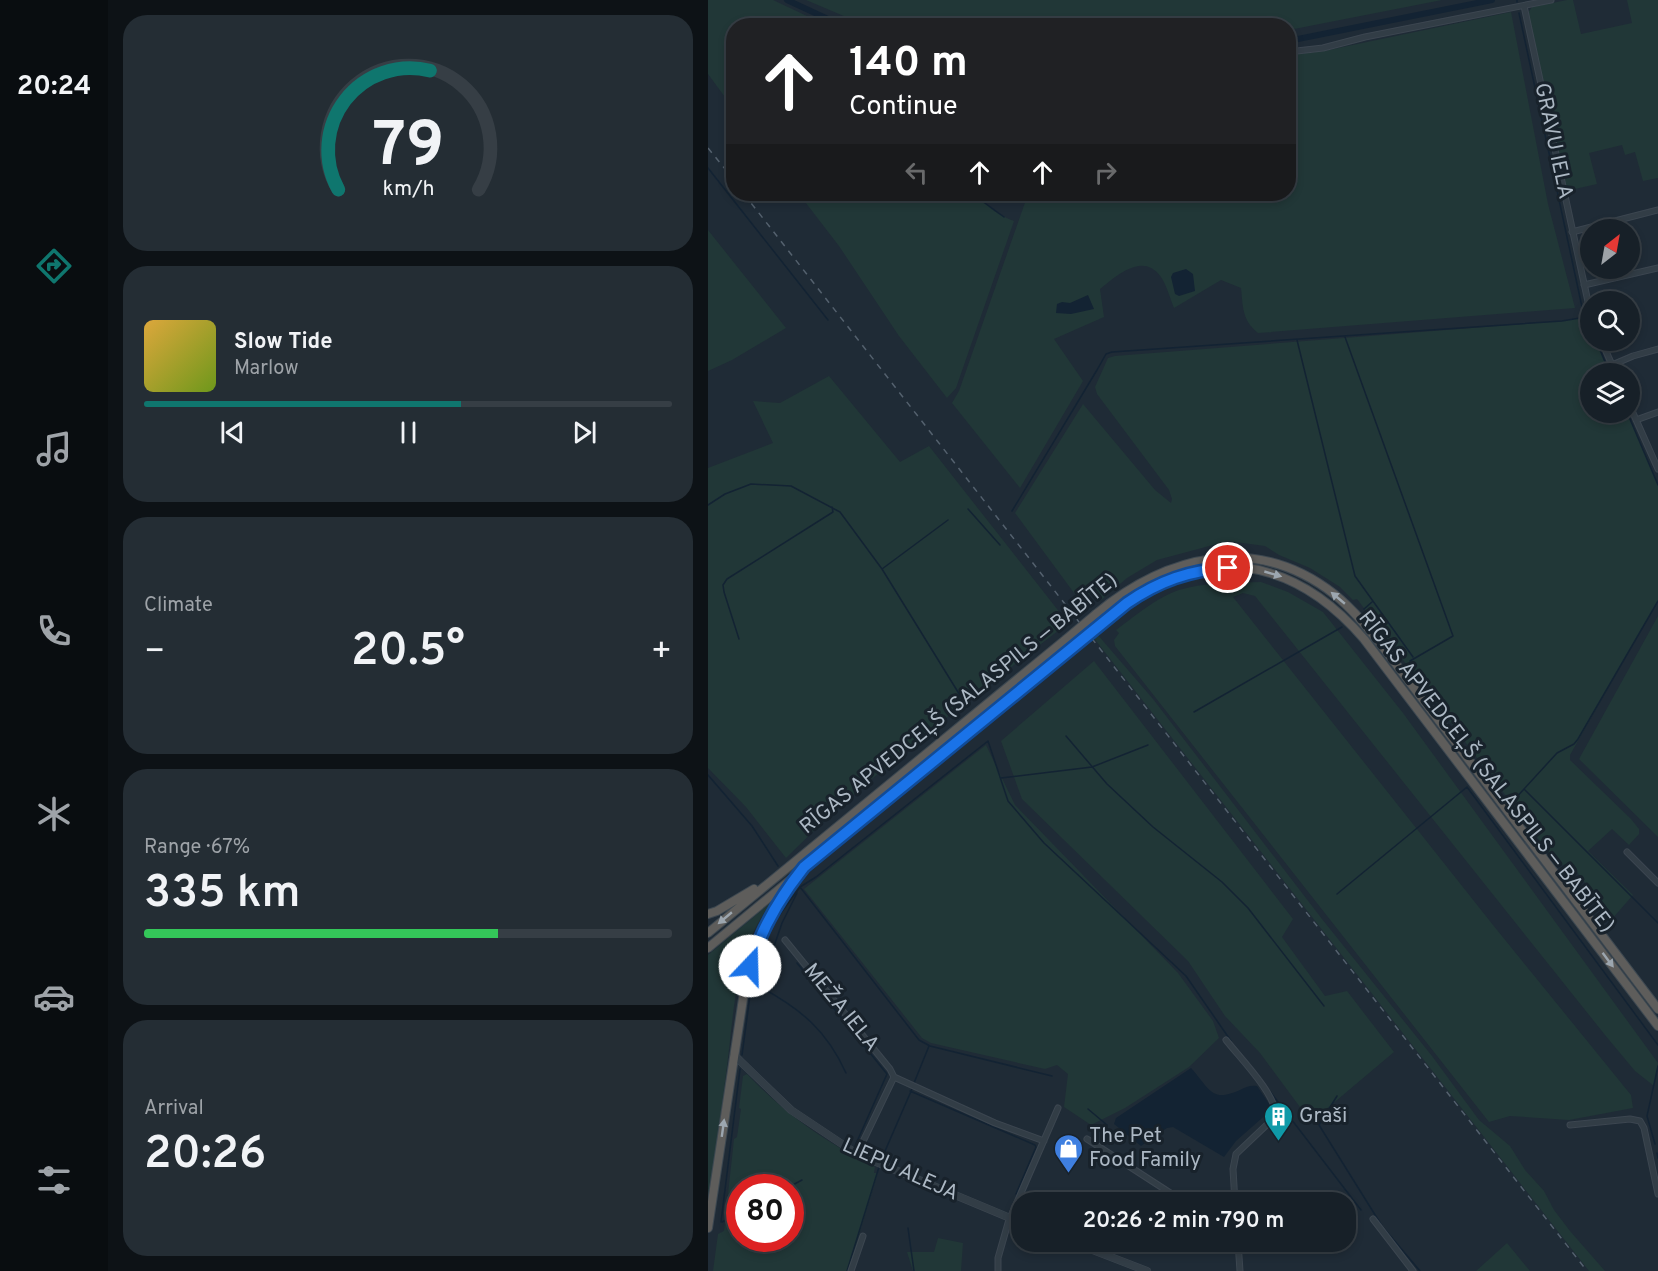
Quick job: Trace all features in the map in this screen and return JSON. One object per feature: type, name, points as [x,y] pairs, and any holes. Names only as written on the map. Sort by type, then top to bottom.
[{"type":"highway","name":"RĪGAS APVEDCEĻŠ (SALASPILS — BABĪTE)","points":[[708,933],[1096,614],[1132,587],[1158,573],[1185,564],[1216,559],[1247,559],[1275,563],[1300,573],[1327,589],[1355,614],[1386,651],[1658,1009]]},
{"type":"highway","name":"RĪGAS APVEDCEĻŠ (SALASPILS — BABĪTE)","points":[[708,948],[1132,599],[1155,585],[1184,575],[1205,570],[1240,568],[1272,573],[1298,583],[1340,612],[1365,639],[1658,1026]]},
{"type":"highway","points":[[708,1228],[746,980],[754,952],[777,902],[804,867]]},
{"type":"highway","points":[[708,914],[775,877]]},
{"type":"street","points":[[1296,51],[1323,48],[1365,37],[1551,0]]},
{"type":"street","name":"GRAVU IELA","points":[[1524,6],[1585,291]]},
{"type":"street","points":[[1572,232],[1658,210]]},
{"type":"street","points":[[1584,285],[1658,268]]},
{"type":"street","points":[[1617,363],[1658,349]]},
{"type":"street","points":[[1640,419],[1658,412]]},
{"type":"street","points":[[1637,423],[1658,469]]},
{"type":"street","points":[[1627,852],[1658,883]]},
{"type":"street","name":"MEŽA IELA","points":[[785,940],[890,1069],[894,1077]]},
{"type":"street","points":[[1226,1040],[1262,1086],[1275,1105],[1276,1111],[1276,1116],[1236,1154],[1233,1169],[1234,1192]]},
{"type":"street","name":"LIEPU ALEJA","points":[[734,1055],[791,1110],[857,1154],[1011,1218]]},
{"type":"street","points":[[857,1154],[894,1077],[995,1123],[1044,1142]]},
{"type":"street","points":[[1022,1192],[1058,1108]]},
{"type":"street","points":[[1570,1125],[1630,1119],[1640,1121],[1644,1128],[1658,1194]]},
{"type":"street","points":[[1087,1139],[1169,1192]]},
{"type":"street","points":[[998,1271],[998,1258],[1011,1218]]},
{"type":"street","points":[[1373,1219],[1413,1271]]},
{"type":"street","points":[[851,1271],[862,1236]]},
{"type":"street","points":[[1098,1252],[1147,1271]]},
{"type":"street","points":[[1239,1252],[1240,1271]]},
{"type":"green space","points":[[708,0],[773,0],[811,18],[726,18],[726,98],[708,74]]},
{"type":"green space","points":[[806,0],[1442,0],[1296,29],[1296,18],[848,18]]},
{"type":"green space","points":[[1573,0],[1581,34],[1632,23],[1627,0],[1658,0],[1658,178],[1643,181],[1635,152],[1625,155],[1622,145],[1589,153],[1597,184],[1566,191],[1528,13],[1532,7]]},
{"type":"green space","points":[[1511,12],[1548,204],[1575,308],[1258,333],[1246,318],[1241,288],[1221,280],[1174,308],[1167,288],[1154,270],[1146,266],[1130,268],[1100,289],[1104,317],[1054,339],[1083,381],[1020,488],[952,403],[959,391],[1026,201],[1296,201],[1296,54],[1324,51]]},
{"type":"green space","points":[[804,201],[984,201],[999,214],[1014,221],[956,388],[947,398],[899,336],[839,246]]},
{"type":"green space","points":[[708,230],[786,328],[732,360],[708,371]]},
{"type":"green space","points":[[1580,318],[1580,351],[1600,351],[1606,363],[1580,363],[1580,423],[1631,423],[1658,485],[1658,601],[1570,755],[1570,760],[1639,829],[1639,834],[1629,845],[1612,829],[1588,851],[1633,895],[1612,919],[1571,864],[1561,865],[1556,862],[1357,599],[1353,600],[1340,587],[1310,568],[1279,555],[1265,546],[1228,541],[1157,560],[1127,578],[1100,601],[1094,592],[1077,597],[1015,513],[1083,404],[1155,490],[1171,503],[1169,490],[1097,394],[1095,387],[1108,358]]},
{"type":"green space","points":[[829,376],[900,462],[929,446],[1068,623],[888,765],[786,858],[746,807],[708,768],[708,468],[773,443],[753,401],[780,403]]},
{"type":"green space","points":[[1261,582],[1288,592],[1323,612],[1403,713],[1658,1063],[1654,1086],[1635,1071],[1605,1035],[1255,596],[1243,593],[1233,597],[1631,1095],[1633,1108],[1569,1120],[1510,1116],[1489,1122],[1115,646],[1114,640],[1119,633],[1116,630],[1171,593],[1209,584]]},
{"type":"green space","points":[[1658,616],[1658,837],[1579,759]]},
{"type":"green space","points":[[1097,634],[1153,699],[1322,919],[1432,1056],[1479,1120],[1510,1146],[1525,1170],[1544,1191],[1554,1210],[1605,1271],[1589,1271],[1093,637]]},
{"type":"green space","points":[[1094,661],[1293,919],[1282,937],[1325,996],[1347,991],[1394,1052],[1311,1122],[1260,1053],[1225,1016],[1188,961],[1022,799],[1001,741]]},
{"type":"green space","points":[[986,745],[1015,805],[1178,973],[1213,1021],[1219,1038],[1189,1067],[1125,1108],[1091,1125],[1064,1107],[1068,1074],[1057,1065],[1045,1069],[931,1043],[922,1038],[804,889]]},
{"type":"green space","points":[[775,899],[761,917],[751,937],[738,982],[708,1212],[708,955]]},
{"type":"green space","points":[[747,1074],[791,1115],[839,1148],[875,1167],[874,1173],[878,1173],[848,1271],[713,1271],[718,1234],[724,1231],[726,1213],[726,1252],[804,1252],[804,1174],[730,1174],[734,1139],[737,1137],[741,1109],[739,1108],[743,1076]]},
{"type":"green space","points":[[938,1238],[963,1243],[961,1271],[913,1271],[907,1252],[934,1252]]},
{"type":"green space","points":[[1507,1243],[1530,1271],[1476,1271]]},
{"type":"water","points":[[1186,269],[1193,274],[1195,291],[1179,296],[1175,294],[1171,277],[1173,273]]},
{"type":"water","points":[[1088,295],[1094,309],[1071,314],[1056,313],[1057,304],[1070,303]]},
{"type":"water","points":[[1191,1068],[1212,1092],[1223,1095],[1248,1086],[1257,1086],[1270,1105],[1269,1112],[1236,1141],[1224,1157],[1173,1127],[1167,1128],[1141,1146],[1114,1124],[1116,1118]]},
{"type":"waterway","points":[[787,0],[826,18]]},
{"type":"waterway","points":[[1296,39],[1492,0]]},
{"type":"waterway","points":[[1519,13],[1580,298]]},
{"type":"waterway","points":[[708,168],[726,191]]},
{"type":"waterway","points":[[734,201],[828,320]]},
{"type":"waterway","points":[[982,201],[1004,217]]},
{"type":"waterway","points":[[1012,511],[1106,354],[1580,318]]},
{"type":"waterway","points":[[1345,337],[1453,636],[1410,661]]},
{"type":"waterway","points":[[1297,340],[1355,576],[1413,657]]},
{"type":"waterway","points":[[1601,351],[1605,363]]},
{"type":"waterway","points":[[1632,423],[1658,485]]},
{"type":"waterway","points":[[708,505],[725,494],[751,484],[791,486],[840,512],[882,569],[966,705]]},
{"type":"waterway","points":[[739,639],[724,592],[723,585],[727,579],[833,512],[832,507]]},
{"type":"waterway","points":[[968,509],[1000,545]]},
{"type":"waterway","points":[[882,569],[948,520]]},
{"type":"waterway","points":[[1513,801],[1557,753],[1574,744],[1578,739],[1658,601]]},
{"type":"waterway","points":[[1364,609],[1372,602]]},
{"type":"waterway","points":[[1194,712],[1342,627]]},
{"type":"waterway","points":[[1066,736],[1107,784],[1153,827],[1222,882],[1248,908],[1324,1006]]},
{"type":"waterway","points":[[742,1055],[751,988],[767,936],[800,887],[816,877],[988,741],[1008,801],[1044,843],[1186,976],[1231,1041]]},
{"type":"waterway","points":[[1001,778],[1092,767],[1148,745]]},
{"type":"waterway","points":[[708,775],[752,826],[778,866]]},
{"type":"waterway","points":[[1337,894],[1467,787],[1658,1045]]},
{"type":"waterway","points":[[1525,790],[1658,923]]},
{"type":"waterway","points":[[800,887],[919,1040],[930,1046],[1052,1076]]},
{"type":"waterway","points":[[797,893],[782,923],[761,984],[762,988],[801,1013],[822,1033],[846,1073]]},
{"type":"waterway","points":[[797,963],[887,1074],[855,1146]]},
{"type":"waterway","points":[[914,1083],[929,1046]]},
{"type":"waterway","points":[[1655,1144],[1647,1116],[1658,1066]]},
{"type":"waterway","points":[[721,1222],[740,1069]]},
{"type":"waterway","points":[[882,1158],[912,1089]]},
{"type":"waterway","points":[[1268,1089],[1361,1210]]},
{"type":"waterway","points":[[910,1091],[1035,1145],[1017,1192]]},
{"type":"waterway","points":[[1337,1096],[1319,1125],[1382,1226],[1420,1271]]},
{"type":"waterway","points":[[1088,1109],[1107,1125]]},
{"type":"waterway","points":[[1657,1153],[1658,1158]]},
{"type":"waterway","points":[[847,1271],[879,1167]]},
{"type":"waterway","points":[[722,1222],[726,1220]]},
{"type":"waterway","points":[[908,1228],[914,1271]]},
{"type":"railway","points":[[708,148],[726,170]]},
{"type":"railway","points":[[749,201],[1587,1271]]},
{"type":"place","name":"Graši","points":[[1278,1142]]},
{"type":"place","name":"The Pet Food Family","points":[[1068,1174]]},
{"type":"route","points":[[750,966],[777,902],[804,867],[1127,603],[1155,585],[1173,578],[1205,570],[1228,568]]}]
